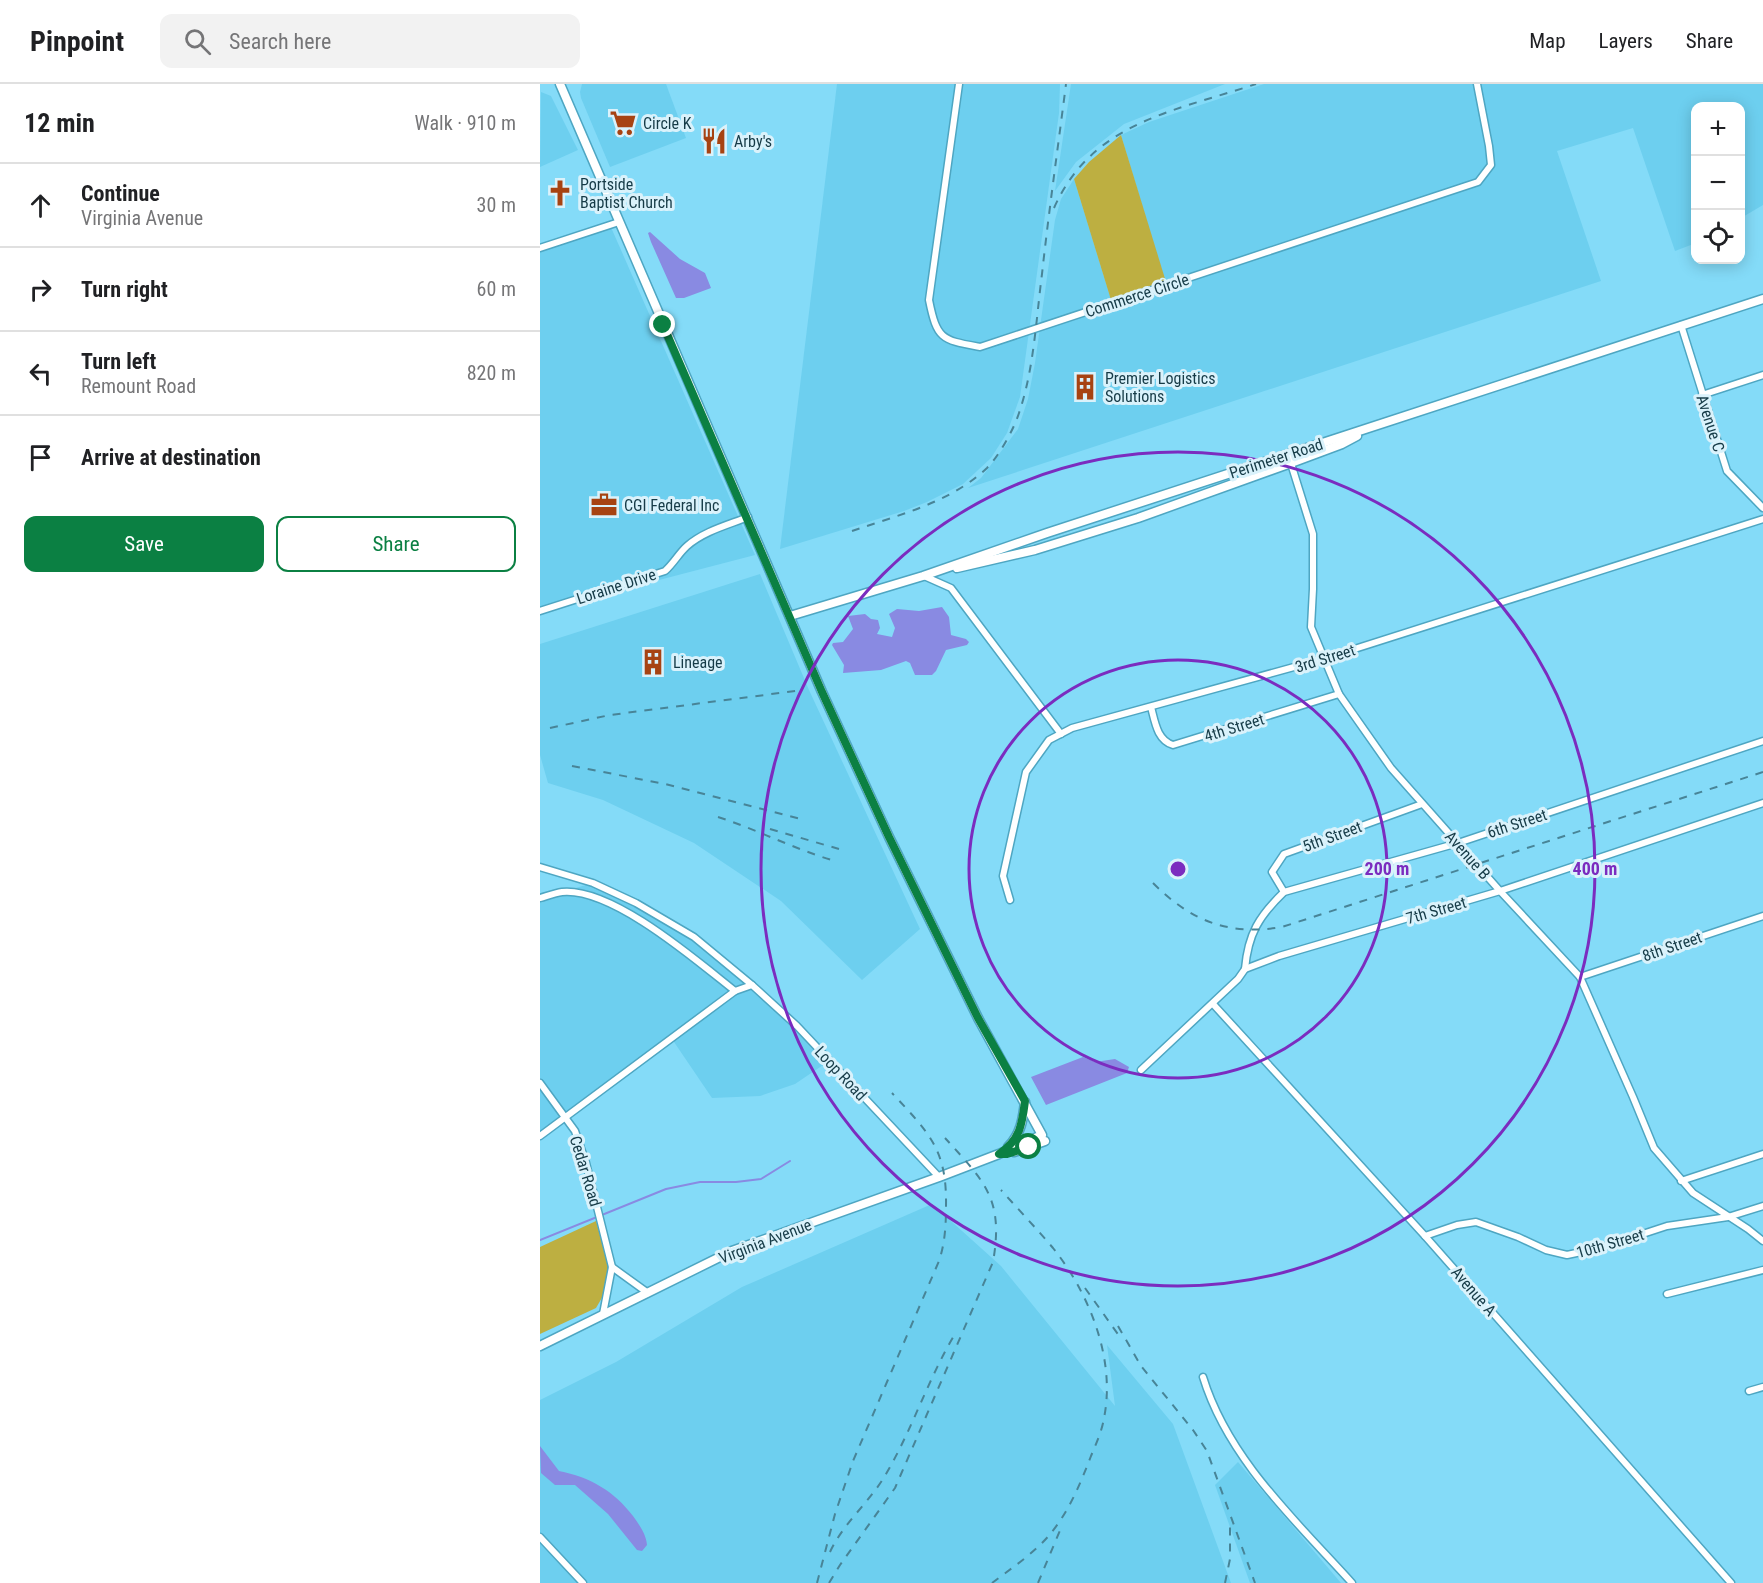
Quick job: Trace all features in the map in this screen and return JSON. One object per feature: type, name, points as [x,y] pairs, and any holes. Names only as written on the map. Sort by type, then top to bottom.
[{"type":"main road","points":[[560,84],[790,616],[889,837],[978,1018],[1025,1101],[1017,1138],[1002,1152]]},
{"type":"main road","name":"Perimeter Road","points":[[790,616],[923,576],[1087,520],[1763,299]]},
{"type":"main road","points":[[933,572],[1001,559],[1161,510],[1342,444],[1376,425]]},
{"type":"main road","points":[[1087,520],[1093,532]]},
{"type":"main road","name":"Virginia Avenue","points":[[540,1346],[732,1251],[1044,1138],[1025,1101]]},
{"type":"street","name":"Commerce Circle","points":[[959,84],[929,300],[935,326],[950,341],[980,347],[1478,182],[1491,165],[1490,146],[1477,84]]},
{"type":"street","points":[[540,248],[619,222]]},
{"type":"street","name":"Avenue C","points":[[1681,325],[1727,471],[1763,508]]},
{"type":"street","points":[[1702,395],[1763,375]]},
{"type":"street","name":"Avenue B","points":[[1288,454],[1313,534],[1311,627],[1339,694],[1391,768],[1580,977],[1654,1148],[1693,1193],[1763,1241]]},
{"type":"street","name":"Loraine Drive","points":[[540,611],[665,571],[685,547],[699,536],[748,518]]},
{"type":"street","name":"3rd Street","points":[[1010,900],[1003,876],[1009,841],[1026,772],[1048,740],[1072,728],[1323,660],[1763,519]]},
{"type":"street","points":[[923,576],[951,588],[1060,734]]},
{"type":"street","name":"4th Street","points":[[1151,707],[1157,731],[1165,743],[1173,745],[1339,694]]},
{"type":"street","name":"6th Street","points":[[1245,969],[1246,951],[1253,931],[1265,910],[1284,892],[1458,843],[1763,741]]},
{"type":"street","name":"7th Street","points":[[1142,1070],[1213,1004],[1245,969],[1279,956],[1500,891],[1763,803]]},
{"type":"street","name":"5th Street","points":[[1284,892],[1272,872],[1284,854],[1422,804]]},
{"type":"street","name":"Loop Road","points":[[542,868],[593,883],[636,903],[694,937],[797,1026],[939,1177]]},
{"type":"street","points":[[540,898],[563,892],[583,894],[610,903],[668,939],[735,991]]},
{"type":"street","name":"8th Street","points":[[1580,977],[1763,916]]},
{"type":"street","points":[[540,1136],[735,991],[752,985]]},
{"type":"street","name":"Avenue A","points":[[1213,1004],[1425,1236],[1731,1583]]},
{"type":"street","name":"Cedar Road","points":[[540,1083],[575,1131],[586,1163],[612,1267],[603,1314]]},
{"type":"street","points":[[1681,1180],[1763,1154]]},
{"type":"street","name":"10th Street","points":[[1425,1236],[1457,1225],[1476,1222],[1546,1250],[1568,1256],[1667,1226],[1728,1217],[1763,1206]]},
{"type":"street","points":[[612,1267],[648,1293]]},
{"type":"street","points":[[1667,1294],[1763,1270]]},
{"type":"street","points":[[1203,1377],[1207,1392],[1255,1474],[1352,1583]]},
{"type":"street","points":[[1749,1391],[1763,1387]]},
{"type":"street","points":[[540,1537],[583,1583]]},
{"type":"shaded area","points":[[582,84],[666,84],[686,138],[610,167],[581,98]]},
{"type":"shaded area","points":[[837,84],[1060,84],[1059,113],[1020,397],[1007,433],[991,458],[963,484],[904,511],[780,549]]},
{"type":"shaded area","points":[[1071,84],[1225,84],[1124,124],[1076,162],[1055,191]]},
{"type":"shaded area","points":[[1264,84],[1763,84],[1763,205],[1745,216],[1745,102],[1691,102],[1691,245],[1675,251],[1633,128],[1557,151],[1601,281],[968,488],[981,478],[1018,429],[1028,399],[1035,363],[1055,220],[1061,199],[1074,179],[1112,303],[1166,285],[1121,135],[1149,122]]},
{"type":"shaded area","points":[[541,92],[551,96],[578,150],[540,167]]},
{"type":"shaded area","points":[[1121,135],[1166,282],[1111,300],[1074,179],[1089,162]]},
{"type":"shaded area","points":[[610,225],[755,555],[540,611],[540,248]]},
{"type":"shaded area","points":[[650,232],[680,259],[705,273],[711,288],[684,298],[676,298],[651,242],[648,233]]},
{"type":"shaded area","points":[[760,574],[809,690],[920,929],[862,980],[781,901],[694,843],[603,800],[548,783],[540,755],[540,644]]},
{"type":"shaded area","points":[[942,607],[949,617],[951,635],[969,642],[967,645],[946,650],[932,675],[915,675],[910,663],[906,661],[881,670],[843,673],[844,665],[832,645],[843,642],[853,629],[848,616],[865,614],[871,619],[878,620],[880,628],[877,634],[892,637],[895,628],[889,614],[897,609],[919,611]]},
{"type":"shaded area","points":[[593,883],[694,937],[752,985],[829,1061],[795,1084],[760,1096],[712,1098],[672,1039],[540,1136],[540,898]]},
{"type":"shaded area","points":[[1083,1057],[1095,1062],[1115,1059],[1129,1067],[1127,1073],[1046,1105],[1031,1077]]},
{"type":"shaded area","points":[[932,1204],[1001,1266],[1115,1406],[1107,1345],[1173,1424],[1231,1583],[540,1583],[540,1400],[616,1362],[742,1287]]},
{"type":"shaded area","points":[[596,1221],[609,1267],[603,1296],[596,1308],[540,1334],[540,1247]]},
{"type":"shaded area","points":[[540,1446],[559,1471],[591,1481],[609,1492],[626,1507],[645,1537],[647,1545],[642,1551],[637,1550],[608,1514],[575,1485],[555,1485],[541,1473]]},
{"type":"shaded area","points":[[1238,1462],[1341,1583],[1250,1583],[1215,1485]]},
{"type":"waterway","points":[[540,1240],[666,1189],[700,1182],[761,1179],[790,1161]]},
{"type":"railway","points":[[852,531],[923,507],[957,490],[992,463],[1014,427],[1024,396],[1031,362],[1066,84]]},
{"type":"railway","points":[[1054,208],[1070,179],[1090,156],[1113,138],[1167,112],[1256,84]]},
{"type":"railway","points":[[550,728],[610,715],[803,690]]},
{"type":"railway","points":[[572,766],[665,784],[801,819]]},
{"type":"railway","points":[[1153,883],[1182,907],[1212,923],[1244,929],[1282,927],[1763,772]]},
{"type":"railway","points":[[718,817],[835,861]]},
{"type":"railway","points":[[770,829],[839,849]]},
{"type":"railway","points":[[817,1583],[835,1514],[853,1461],[939,1261],[944,1241],[945,1186],[939,1156],[926,1131],[892,1093]]},
{"type":"railway","points":[[829,1583],[895,1488],[993,1262],[996,1222],[988,1193],[971,1167],[945,1138]]},
{"type":"railway","points":[[992,1583],[1042,1543],[1065,1513],[1077,1491],[1099,1437],[1107,1396],[1103,1350],[1078,1285],[1053,1248],[1001,1190]]},
{"type":"railway","points":[[1085,1288],[1120,1337]]},
{"type":"railway","points":[[1118,1326],[1141,1366],[1193,1430],[1207,1451],[1255,1583]]},
{"type":"railway","points":[[830,1552],[842,1531],[886,1474],[955,1334]]},
{"type":"railway","points":[[1225,1583],[1230,1559],[1230,1524]]},
{"type":"railway","points":[[1038,1583],[1061,1528]]},
{"type":"place","name":"Circle K","points":[[623,123]]},
{"type":"place","name":"Arby's","points":[[714,141]]},
{"type":"place","name":"Portside Baptist Church","points":[[560,193]]},
{"type":"place","name":"Premier Logistics Solutions","points":[[1085,387]]},
{"type":"place","name":"CGI Federal Inc","points":[[604,505]]},
{"type":"place","name":"Lineage","points":[[653,662]]},
{"type":"route","points":[[663,325],[822,692],[889,837],[978,1018],[1025,1101],[1017,1138],[999,1154],[1007,1154],[1029,1147]]}]
